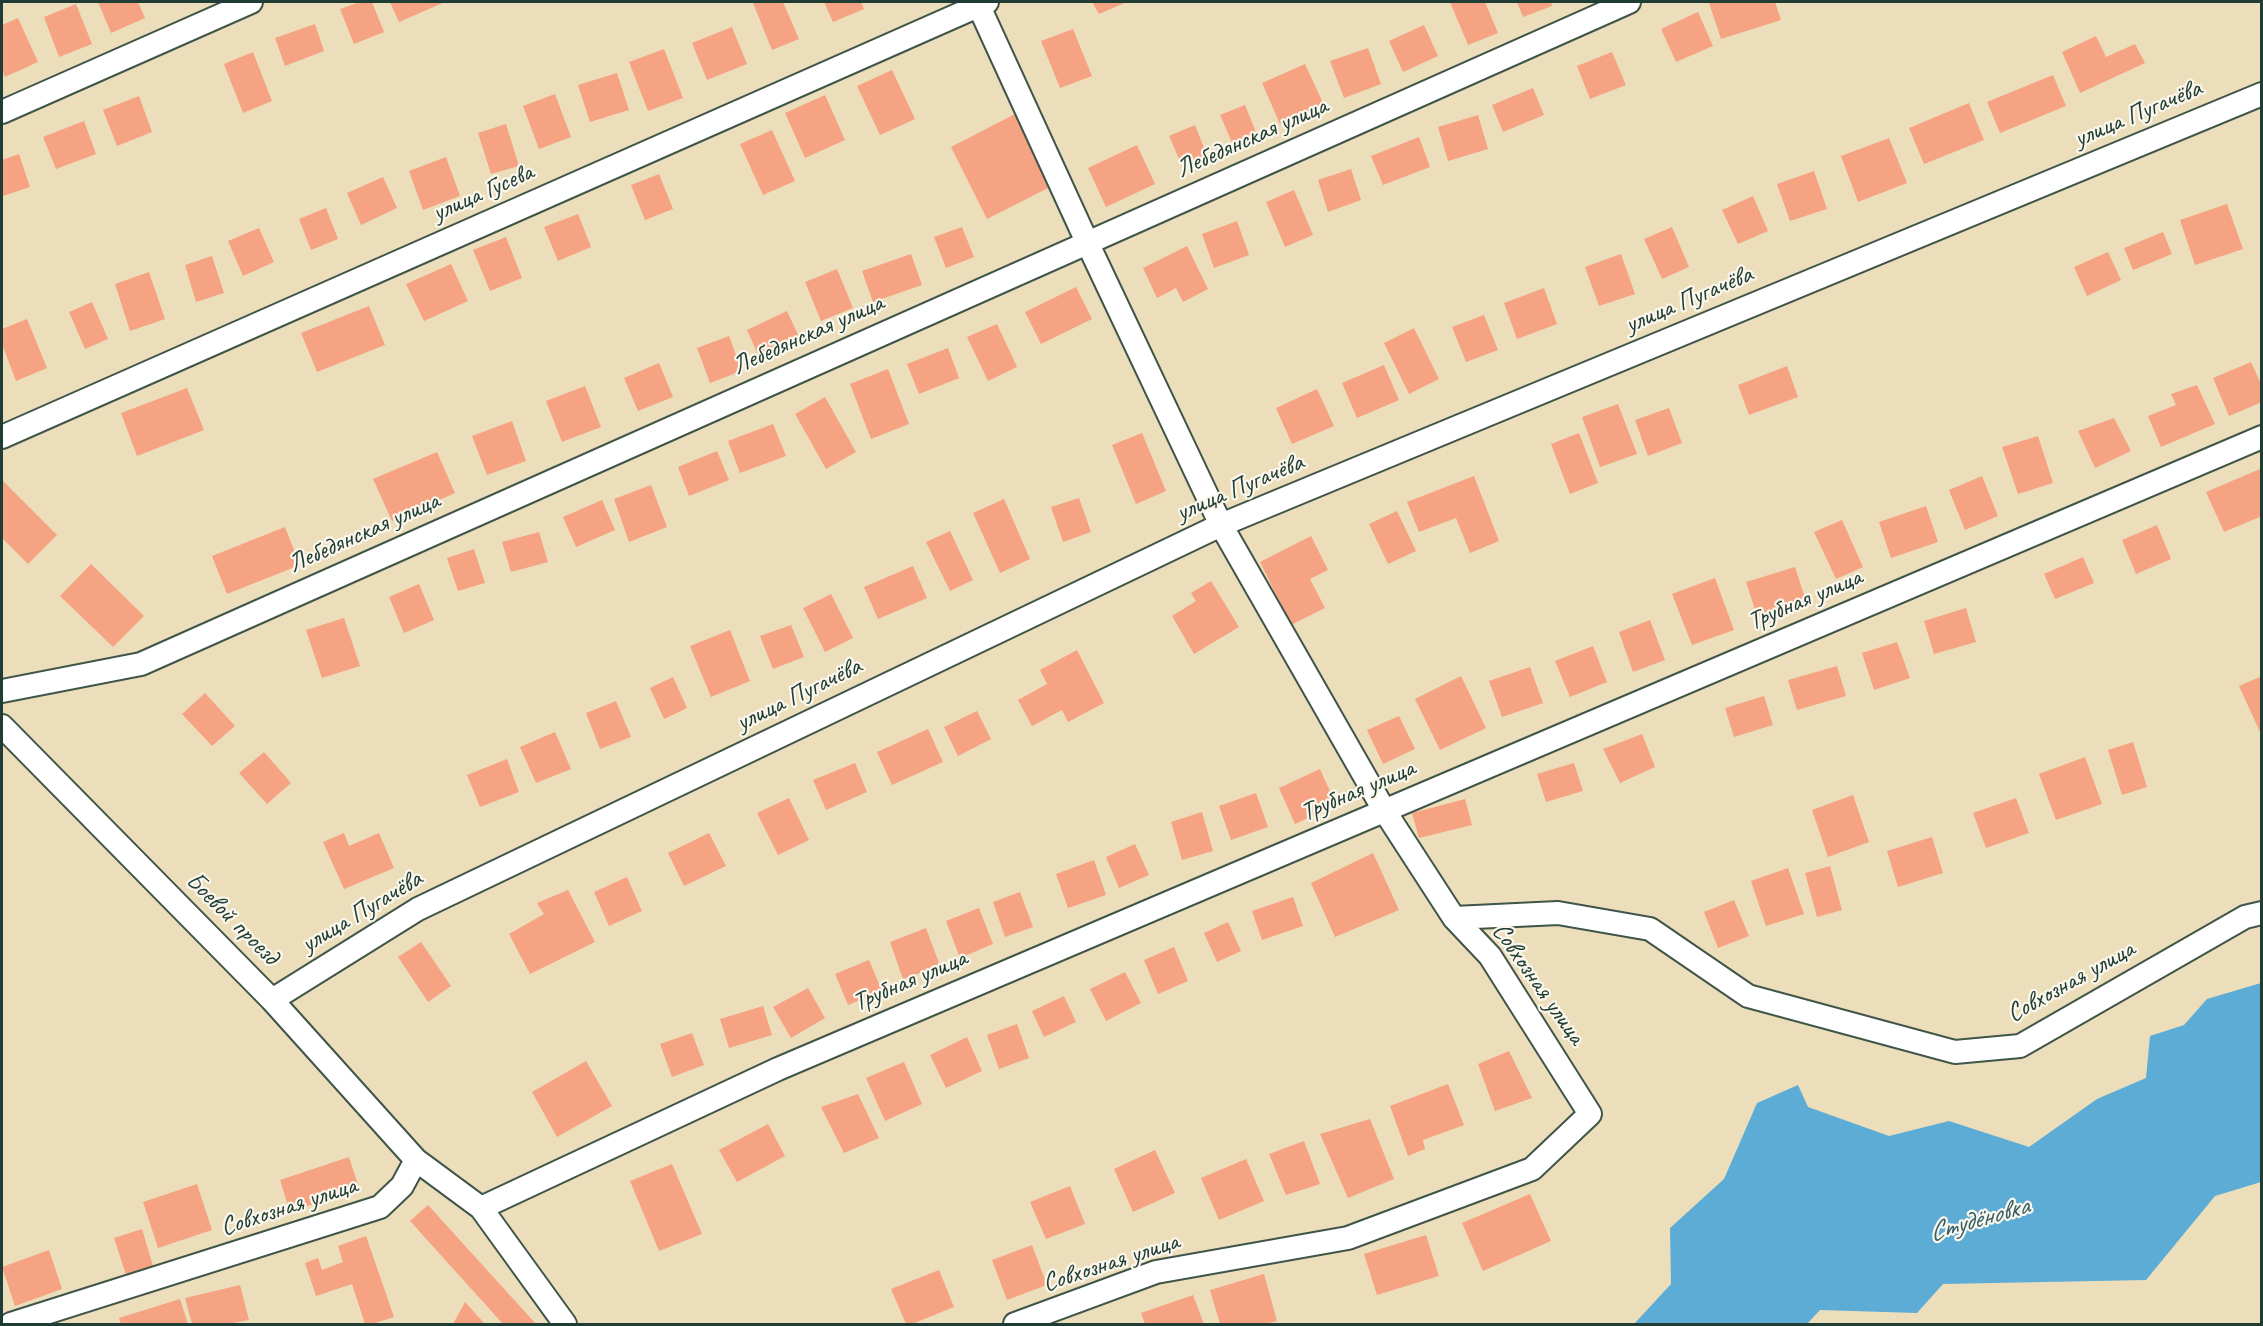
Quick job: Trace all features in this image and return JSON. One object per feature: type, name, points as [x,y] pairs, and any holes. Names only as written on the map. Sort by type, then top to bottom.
[{"type":"street","points":[[2,112],[251,2]]},
{"type":"street","name":"Лебедянская улица","points":[[2,691],[141,664],[1629,2]]},
{"type":"street","points":[[981,3],[1087,242],[1221,525],[1384,810],[1454,918]]},
{"type":"street","name":"улица Гусева","points":[[2,437],[981,3]]},
{"type":"street","name":"улица Пугачёва","points":[[272,1000],[418,909],[1221,525],[2262,94]]},
{"type":"street","name":"Трубная улица","points":[[481,1208],[778,1069],[2262,437]]},
{"type":"street","name":"Боевой проезд","points":[[2,726],[272,1000],[416,1160]]},
{"type":"street","name":"Совхозная улица","points":[[1454,918],[1558,913],[1650,929],[1748,996],[1955,1052],[2020,1046],[2245,917],[2262,913]]},
{"type":"street","name":"Совхозная улица","points":[[1015,1324],[1156,1272],[1348,1238],[1532,1169],[1590,1114],[1490,956],[1454,918]]},
{"type":"street","points":[[416,1160],[481,1208],[565,1324]]},
{"type":"street","name":"Совхозная улица","points":[[11,1324],[380,1207],[402,1186],[416,1160]]},
{"type":"water","name":"Студёновка","points":[[2261,983],[2261,1182],[2215,1196],[2146,1280],[1943,1284],[1917,1313],[1820,1310],[1807,1324],[1634,1324],[1671,1284],[1670,1228],[1724,1179],[1757,1103],[1798,1085],[1808,1107],[1889,1136],[1949,1121],[2029,1147],[2097,1099],[2146,1078],[2150,1036],[2184,1025],[2207,999]]},
{"type":"building","points":[[98,2],[138,2],[145,18],[111,33]]},
{"type":"building","points":[[360,2],[372,2],[384,32],[354,44],[340,9]]},
{"type":"building","points":[[390,2],[445,2],[399,22]]},
{"type":"building","points":[[783,2],[799,39],[772,50],[753,3]]},
{"type":"building","points":[[824,2],[861,2],[864,9],[833,22]]},
{"type":"building","points":[[1092,2],[1127,2],[1099,14]]},
{"type":"building","points":[[1450,2],[1485,2],[1498,33],[1468,45]]},
{"type":"building","points":[[1517,2],[1551,2],[1552,6],[1523,17]]},
{"type":"building","points":[[1775,2],[1781,20],[1721,39],[1709,3]]},
{"type":"building","points":[[76,4],[92,44],[59,57],[44,17]]},
{"type":"building","points":[[1698,12],[1713,46],[1676,62],[1661,29]]},
{"type":"building","points":[[18,18],[38,62],[5,77],[2,69],[2,25]]},
{"type":"building","points":[[315,24],[324,51],[285,66],[275,38]]},
{"type":"building","points":[[1424,25],[1438,56],[1403,72],[1389,41]]},
{"type":"building","points":[[732,27],[747,64],[707,80],[692,43]]},
{"type":"building","points":[[1073,29],[1092,76],[1060,88],[1041,41]]},
{"type":"building","points":[[2096,36],[2106,57],[2135,44],[2145,63],[2080,93],[2062,52]]},
{"type":"building","points":[[1368,48],[1381,84],[1344,98],[1330,61]]},
{"type":"building","points":[[664,49],[683,98],[648,111],[629,62]]},
{"type":"building","points":[[253,52],[272,101],[243,113],[224,64]]},
{"type":"building","points":[[1612,52],[1626,85],[1590,99],[1577,66]]},
{"type":"building","points":[[1305,64],[1324,105],[1280,124],[1262,83]]},
{"type":"building","points":[[892,70],[915,119],[880,135],[857,86]]},
{"type":"building","points":[[617,73],[629,110],[590,122],[578,85]]},
{"type":"building","points":[[2053,75],[2066,106],[2000,133],[1987,102]]},
{"type":"building","points":[[1533,88],[1544,115],[1503,132],[1492,105]]},
{"type":"building","points":[[555,94],[571,137],[539,149],[523,106]]},
{"type":"building","points":[[825,95],[845,140],[805,158],[785,113]]},
{"type":"building","points":[[139,96],[152,132],[117,146],[103,110]]},
{"type":"building","points":[[1969,103],[1984,140],[1924,164],[1909,128]]},
{"type":"building","points":[[1245,105],[1258,137],[1234,147],[1220,115]]},
{"type":"building","points":[[1015,114],[1052,186],[987,219],[951,147]]},
{"type":"building","points":[[1478,115],[1488,149],[1448,161],[1438,127]]},
{"type":"building","points":[[84,121],[96,154],[56,169],[43,137]]},
{"type":"building","points":[[506,124],[519,166],[491,174],[478,133]]},
{"type":"building","points":[[1195,125],[1208,158],[1183,168],[1169,136]]},
{"type":"building","points":[[772,130],[795,181],[763,195],[740,144]]},
{"type":"building","points":[[1419,137],[1430,167],[1383,185],[1371,156]]},
{"type":"building","points":[[1889,138],[1907,183],[1858,202],[1841,156]]},
{"type":"building","points":[[1137,145],[1155,184],[1106,207],[1088,168]]},
{"type":"building","points":[[19,154],[30,187],[3,196],[2,160]]},
{"type":"building","points":[[446,157],[460,196],[423,210],[409,171]]},
{"type":"building","points":[[1351,169],[1361,200],[1328,212],[1318,180]]},
{"type":"building","points":[[1814,171],[1827,209],[1790,221],[1777,184]]},
{"type":"building","points":[[659,174],[673,209],[645,220],[631,185]]},
{"type":"building","points":[[383,177],[397,208],[361,225],[347,193]]},
{"type":"building","points":[[1294,190],[1313,235],[1285,247],[1266,202]]},
{"type":"building","points":[[1753,196],[1768,231],[1738,244],[1722,210]]},
{"type":"building","points":[[2227,204],[2243,249],[2195,265],[2180,220]]},
{"type":"building","points":[[326,208],[338,239],[311,250],[299,219]]},
{"type":"building","points":[[578,214],[591,247],[558,261],[544,227]]},
{"type":"building","points":[[1237,221],[1249,255],[1214,268],[1202,234]]},
{"type":"building","points":[[962,227],[974,257],[946,268],[934,237]]},
{"type":"building","points":[[1672,227],[1689,267],[1662,279],[1644,239]]},
{"type":"building","points":[[259,228],[274,262],[243,276],[228,241]]},
{"type":"building","points":[[2163,232],[2172,254],[2133,270],[2124,248]]},
{"type":"building","points":[[506,237],[522,278],[490,291],[473,250]]},
{"type":"building","points":[[1187,246],[1208,289],[1183,302],[1176,288],[1157,298],[1143,268]]},
{"type":"building","points":[[2108,252],[2121,280],[2087,296],[2074,267]]},
{"type":"building","points":[[911,254],[922,285],[873,302],[862,271]]},
{"type":"building","points":[[1621,254],[1635,294],[1599,306],[1585,267]]},
{"type":"building","points":[[212,256],[224,293],[196,302],[185,265]]},
{"type":"building","points":[[451,264],[468,301],[424,321],[406,284]]},
{"type":"building","points":[[837,269],[853,308],[821,321],[805,282]]},
{"type":"building","points":[[149,272],[165,319],[130,331],[115,284]]},
{"type":"building","points":[[1076,287],[1092,319],[1041,344],[1025,312]]},
{"type":"building","points":[[1544,288],[1557,324],[1517,339],[1504,303]]},
{"type":"building","points":[[92,302],[108,339],[85,349],[69,312]]},
{"type":"building","points":[[369,306],[385,345],[317,372],[301,333]]},
{"type":"building","points":[[787,311],[800,339],[759,357],[747,330]]},
{"type":"building","points":[[1484,315],[1498,350],[1466,362],[1452,327]]},
{"type":"building","points":[[27,319],[47,368],[16,381],[2,344],[2,329]]},
{"type":"building","points":[[997,324],[1017,367],[988,381],[967,337]]},
{"type":"building","points":[[1414,328],[1439,379],[1409,394],[1384,343]]},
{"type":"building","points":[[729,336],[742,371],[710,383],[697,348]]},
{"type":"building","points":[[948,348],[959,378],[919,394],[907,364]]},
{"type":"building","points":[[2251,362],[2262,386],[2262,402],[2229,416],[2213,378]]},
{"type":"building","points":[[659,363],[673,397],[638,411],[624,378]]},
{"type":"building","points":[[1384,365],[1399,400],[1357,418],[1342,383]]},
{"type":"building","points":[[1787,366],[1798,397],[1749,415],[1738,385]]},
{"type":"building","points":[[888,369],[909,424],[871,439],[850,384]]},
{"type":"building","points":[[2197,385],[2215,424],[2161,447],[2148,416],[2176,405],[2171,394]]},
{"type":"building","points":[[585,386],[601,427],[562,442],[546,401]]},
{"type":"building","points":[[187,388],[204,430],[137,456],[121,413]]},
{"type":"building","points":[[1317,389],[1334,426],[1292,444],[1276,408]]},
{"type":"building","points":[[825,397],[856,452],[826,469],[795,414]]},
{"type":"building","points":[[1618,404],[1637,454],[1600,467],[1582,417]]},
{"type":"building","points":[[1669,408],[1682,443],[1648,456],[1635,420]]},
{"type":"building","points":[[2114,418],[2131,451],[2095,468],[2078,431]]},
{"type":"building","points":[[512,421],[526,461],[487,475],[472,436]]},
{"type":"building","points":[[773,424],[786,456],[740,473],[728,441]]},
{"type":"building","points":[[1142,433],[1166,491],[1136,504],[1112,445]]},
{"type":"building","points":[[1579,433],[1598,483],[1570,494],[1551,444]]},
{"type":"building","points":[[2038,436],[2053,483],[2018,494],[2002,447]]},
{"type":"building","points":[[717,451],[729,480],[689,496],[678,467]]},
{"type":"building","points":[[437,452],[455,493],[392,521],[373,479]]},
{"type":"building","points":[[2260,469],[2262,516],[2224,532],[2206,492]]},
{"type":"building","points":[[1474,476],[1499,541],[1470,553],[1456,518],[1419,532],[1407,502]]},
{"type":"building","points":[[1982,476],[1998,516],[1965,530],[1949,490]]},
{"type":"building","points":[[2,480],[57,535],[28,564],[2,538]]},
{"type":"building","points":[[651,485],[667,527],[629,542],[614,499]]},
{"type":"building","points":[[1079,498],[1091,532],[1063,542],[1051,507]]},
{"type":"building","points":[[1004,499],[1030,559],[1000,573],[973,513]]},
{"type":"building","points":[[602,500],[615,530],[576,547],[563,517]]},
{"type":"building","points":[[1926,506],[1938,542],[1891,558],[1879,522]]},
{"type":"building","points":[[1397,511],[1416,551],[1388,564],[1369,524]]},
{"type":"building","points":[[1842,520],[1863,567],[1836,579],[1814,532]]},
{"type":"building","points":[[2157,525],[2171,559],[2136,574],[2122,540]]},
{"type":"building","points":[[285,527],[300,565],[227,594],[212,556]]},
{"type":"building","points":[[950,531],[973,580],[950,591],[926,542]]},
{"type":"building","points":[[539,532],[548,562],[511,572],[502,542]]},
{"type":"building","points":[[1311,536],[1328,570],[1310,579],[1325,608],[1291,625],[1260,562]]},
{"type":"building","points":[[474,549],[485,583],[458,591],[447,558]]},
{"type":"building","points":[[2083,557],[2094,583],[2055,599],[2044,574]]},
{"type":"building","points":[[91,564],[144,616],[113,647],[60,596]]},
{"type":"building","points":[[913,566],[927,598],[878,619],[864,587]]},
{"type":"building","points":[[1795,567],[1806,601],[1757,616],[1746,582]]},
{"type":"building","points":[[1715,578],[1734,630],[1692,645],[1672,594]]},
{"type":"building","points":[[1211,581],[1239,627],[1194,654],[1172,616],[1196,601],[1191,593]]},
{"type":"building","points":[[419,584],[434,620],[404,633],[389,597]]},
{"type":"building","points":[[831,594],[853,638],[825,652],[803,608]]},
{"type":"building","points":[[1966,608],[1976,642],[1934,654],[1924,621]]},
{"type":"building","points":[[344,618],[360,666],[322,678],[306,630]]},
{"type":"building","points":[[1650,620],[1665,660],[1633,672],[1619,632]]},
{"type":"building","points":[[791,625],[804,657],[773,669],[760,636]]},
{"type":"building","points":[[730,630],[750,681],[711,697],[690,646]]},
{"type":"building","points":[[1897,642],[1910,678],[1874,690],[1862,653]]},
{"type":"building","points":[[1593,646],[1607,682],[1570,697],[1555,661]]},
{"type":"building","points":[[1077,650],[1104,703],[1068,722],[1062,710],[1032,726],[1018,700],[1047,684],[1040,670]]},
{"type":"building","points":[[1837,666],[1846,696],[1797,710],[1788,680]]},
{"type":"building","points":[[1530,667],[1543,703],[1502,717],[1489,681]]},
{"type":"building","points":[[1461,676],[1486,728],[1440,750],[1415,699]]},
{"type":"building","points":[[2262,676],[2262,731],[2260,732],[2239,686]]},
{"type":"building","points":[[673,677],[687,708],[664,719],[650,688]]},
{"type":"building","points":[[205,693],[235,726],[212,746],[182,714]]},
{"type":"building","points":[[1764,696],[1773,725],[1734,737],[1725,708]]},
{"type":"building","points":[[616,701],[631,737],[600,749],[586,713]]},
{"type":"building","points":[[977,711],[991,739],[958,756],[944,727]]},
{"type":"building","points":[[1399,716],[1415,749],[1383,764],[1367,730]]},
{"type":"building","points":[[928,729],[943,762],[892,785],[877,752]]},
{"type":"building","points":[[555,732],[571,769],[536,783],[520,747]]},
{"type":"building","points":[[1642,734],[1655,767],[1620,783],[1603,749]]},
{"type":"building","points":[[2133,742],[2147,787],[2122,795],[2108,750]]},
{"type":"building","points":[[264,752],[291,783],[267,804],[239,773]]},
{"type":"building","points":[[2085,757],[2102,804],[2056,820],[2039,774]]},
{"type":"building","points":[[507,759],[519,792],[480,807],[467,775]]},
{"type":"building","points":[[855,763],[867,792],[826,810],[813,780]]},
{"type":"building","points":[[1574,763],[1583,791],[1546,802],[1537,774]]},
{"type":"building","points":[[1320,769],[1336,805],[1295,824],[1279,788]]},
{"type":"building","points":[[1256,793],[1268,827],[1231,840],[1219,806]]},
{"type":"building","points":[[1853,795],[1869,842],[1828,857],[1812,810]]},
{"type":"building","points":[[789,798],[809,840],[778,855],[757,813]]},
{"type":"building","points":[[2016,798],[2029,833],[1986,848],[1973,813]]},
{"type":"building","points":[[1465,799],[1472,825],[1419,838],[1412,813]]},
{"type":"building","points":[[1202,812],[1213,851],[1182,860],[1171,822]]},
{"type":"building","points":[[344,833],[349,846],[379,833],[394,868],[344,889],[323,842]]},
{"type":"building","points":[[709,833],[726,866],[684,886],[668,853]]},
{"type":"building","points":[[1932,837],[1943,873],[1898,887],[1887,851]]},
{"type":"building","points":[[1135,844],[1149,875],[1119,888],[1106,857]]},
{"type":"building","points":[[1373,853],[1399,910],[1335,937],[1311,883]]},
{"type":"building","points":[[1094,860],[1106,895],[1068,908],[1056,874]]},
{"type":"building","points":[[1830,866],[1842,910],[1817,917],[1805,873]]},
{"type":"building","points":[[1788,868],[1804,914],[1766,926],[1751,881]]},
{"type":"building","points":[[627,877],[642,911],[609,926],[594,892]]},
{"type":"building","points":[[568,890],[595,942],[530,974],[509,934],[544,914],[537,903]]},
{"type":"building","points":[[1020,892],[1033,927],[1005,937],[993,902]]},
{"type":"building","points":[[1293,897],[1303,926],[1262,940],[1252,911]]},
{"type":"building","points":[[1734,900],[1749,936],[1718,948],[1704,912]]},
{"type":"building","points":[[979,908],[993,944],[960,958],[946,921]]},
{"type":"building","points":[[1228,922],[1241,951],[1217,962],[1204,933]]},
{"type":"building","points":[[926,928],[940,966],[903,979],[890,942]]},
{"type":"building","points":[[421,942],[451,986],[428,1002],[398,957]]},
{"type":"building","points":[[1174,947],[1188,981],[1158,994],[1144,960]]},
{"type":"building","points":[[869,960],[882,991],[848,1005],[835,974]]},
{"type":"building","points":[[1125,972],[1141,1003],[1106,1021],[1090,989]]},
{"type":"building","points":[[808,988],[825,1018],[791,1038],[773,1007]]},
{"type":"building","points":[[1064,996],[1076,1022],[1044,1037],[1032,1011]]},
{"type":"building","points":[[763,1006],[772,1035],[729,1048],[720,1019]]},
{"type":"building","points":[[1017,1024],[1029,1058],[999,1069],[987,1035]]},
{"type":"building","points":[[692,1033],[704,1065],[672,1077],[660,1044]]},
{"type":"building","points":[[967,1037],[982,1071],[946,1088],[930,1055]]},
{"type":"building","points":[[1509,1051],[1532,1098],[1495,1111],[1478,1064]]},
{"type":"building","points":[[586,1061],[612,1106],[557,1137],[532,1092]]},
{"type":"building","points":[[904,1062],[922,1104],[885,1121],[866,1078]]},
{"type":"building","points":[[1448,1084],[1464,1125],[1423,1140],[1425,1149],[1408,1156],[1390,1106]]},
{"type":"building","points":[[858,1094],[879,1138],[844,1153],[821,1107]]},
{"type":"building","points":[[1370,1119],[1394,1179],[1348,1198],[1320,1134]]},
{"type":"building","points":[[768,1124],[785,1156],[737,1182],[719,1150]]},
{"type":"building","points":[[1304,1141],[1320,1184],[1286,1195],[1269,1154]]},
{"type":"building","points":[[1155,1150],[1175,1193],[1133,1212],[1114,1169]]},
{"type":"building","points":[[349,1157],[359,1188],[290,1212],[280,1180]]},
{"type":"building","points":[[1246,1159],[1264,1201],[1219,1220],[1201,1178]]},
{"type":"building","points":[[672,1164],[702,1234],[659,1251],[630,1181]]},
{"type":"building","points":[[197,1184],[212,1230],[158,1248],[143,1202]]},
{"type":"building","points":[[1070,1186],[1085,1224],[1046,1239],[1030,1202]]},
{"type":"building","points":[[1530,1194],[1551,1241],[1483,1271],[1462,1223]]},
{"type":"building","points":[[428,1205],[536,1324],[503,1324],[410,1221]]},
{"type":"building","points":[[142,1229],[153,1266],[126,1275],[114,1238]]},
{"type":"building","points":[[1426,1235],[1439,1276],[1377,1295],[1364,1254]]},
{"type":"building","points":[[366,1236],[394,1317],[372,1324],[365,1324],[352,1284],[316,1296],[305,1263],[318,1258],[322,1270],[343,1262],[338,1246]]},
{"type":"building","points":[[1032,1245],[1047,1285],[1007,1300],[992,1260]]},
{"type":"building","points":[[49,1250],[62,1289],[15,1306],[2,1267]]},
{"type":"building","points":[[939,1270],[954,1307],[912,1324],[906,1324],[891,1289]]},
{"type":"building","points":[[1264,1274],[1277,1321],[1265,1324],[1220,1324],[1210,1290]]},
{"type":"building","points":[[240,1285],[249,1320],[228,1324],[192,1324],[185,1298]]},
{"type":"building","points":[[1193,1295],[1204,1324],[1145,1324],[1141,1313]]},
{"type":"building","points":[[180,1299],[188,1324],[121,1324],[119,1318]]},
{"type":"building","points":[[465,1302],[485,1324],[453,1324]]}]
